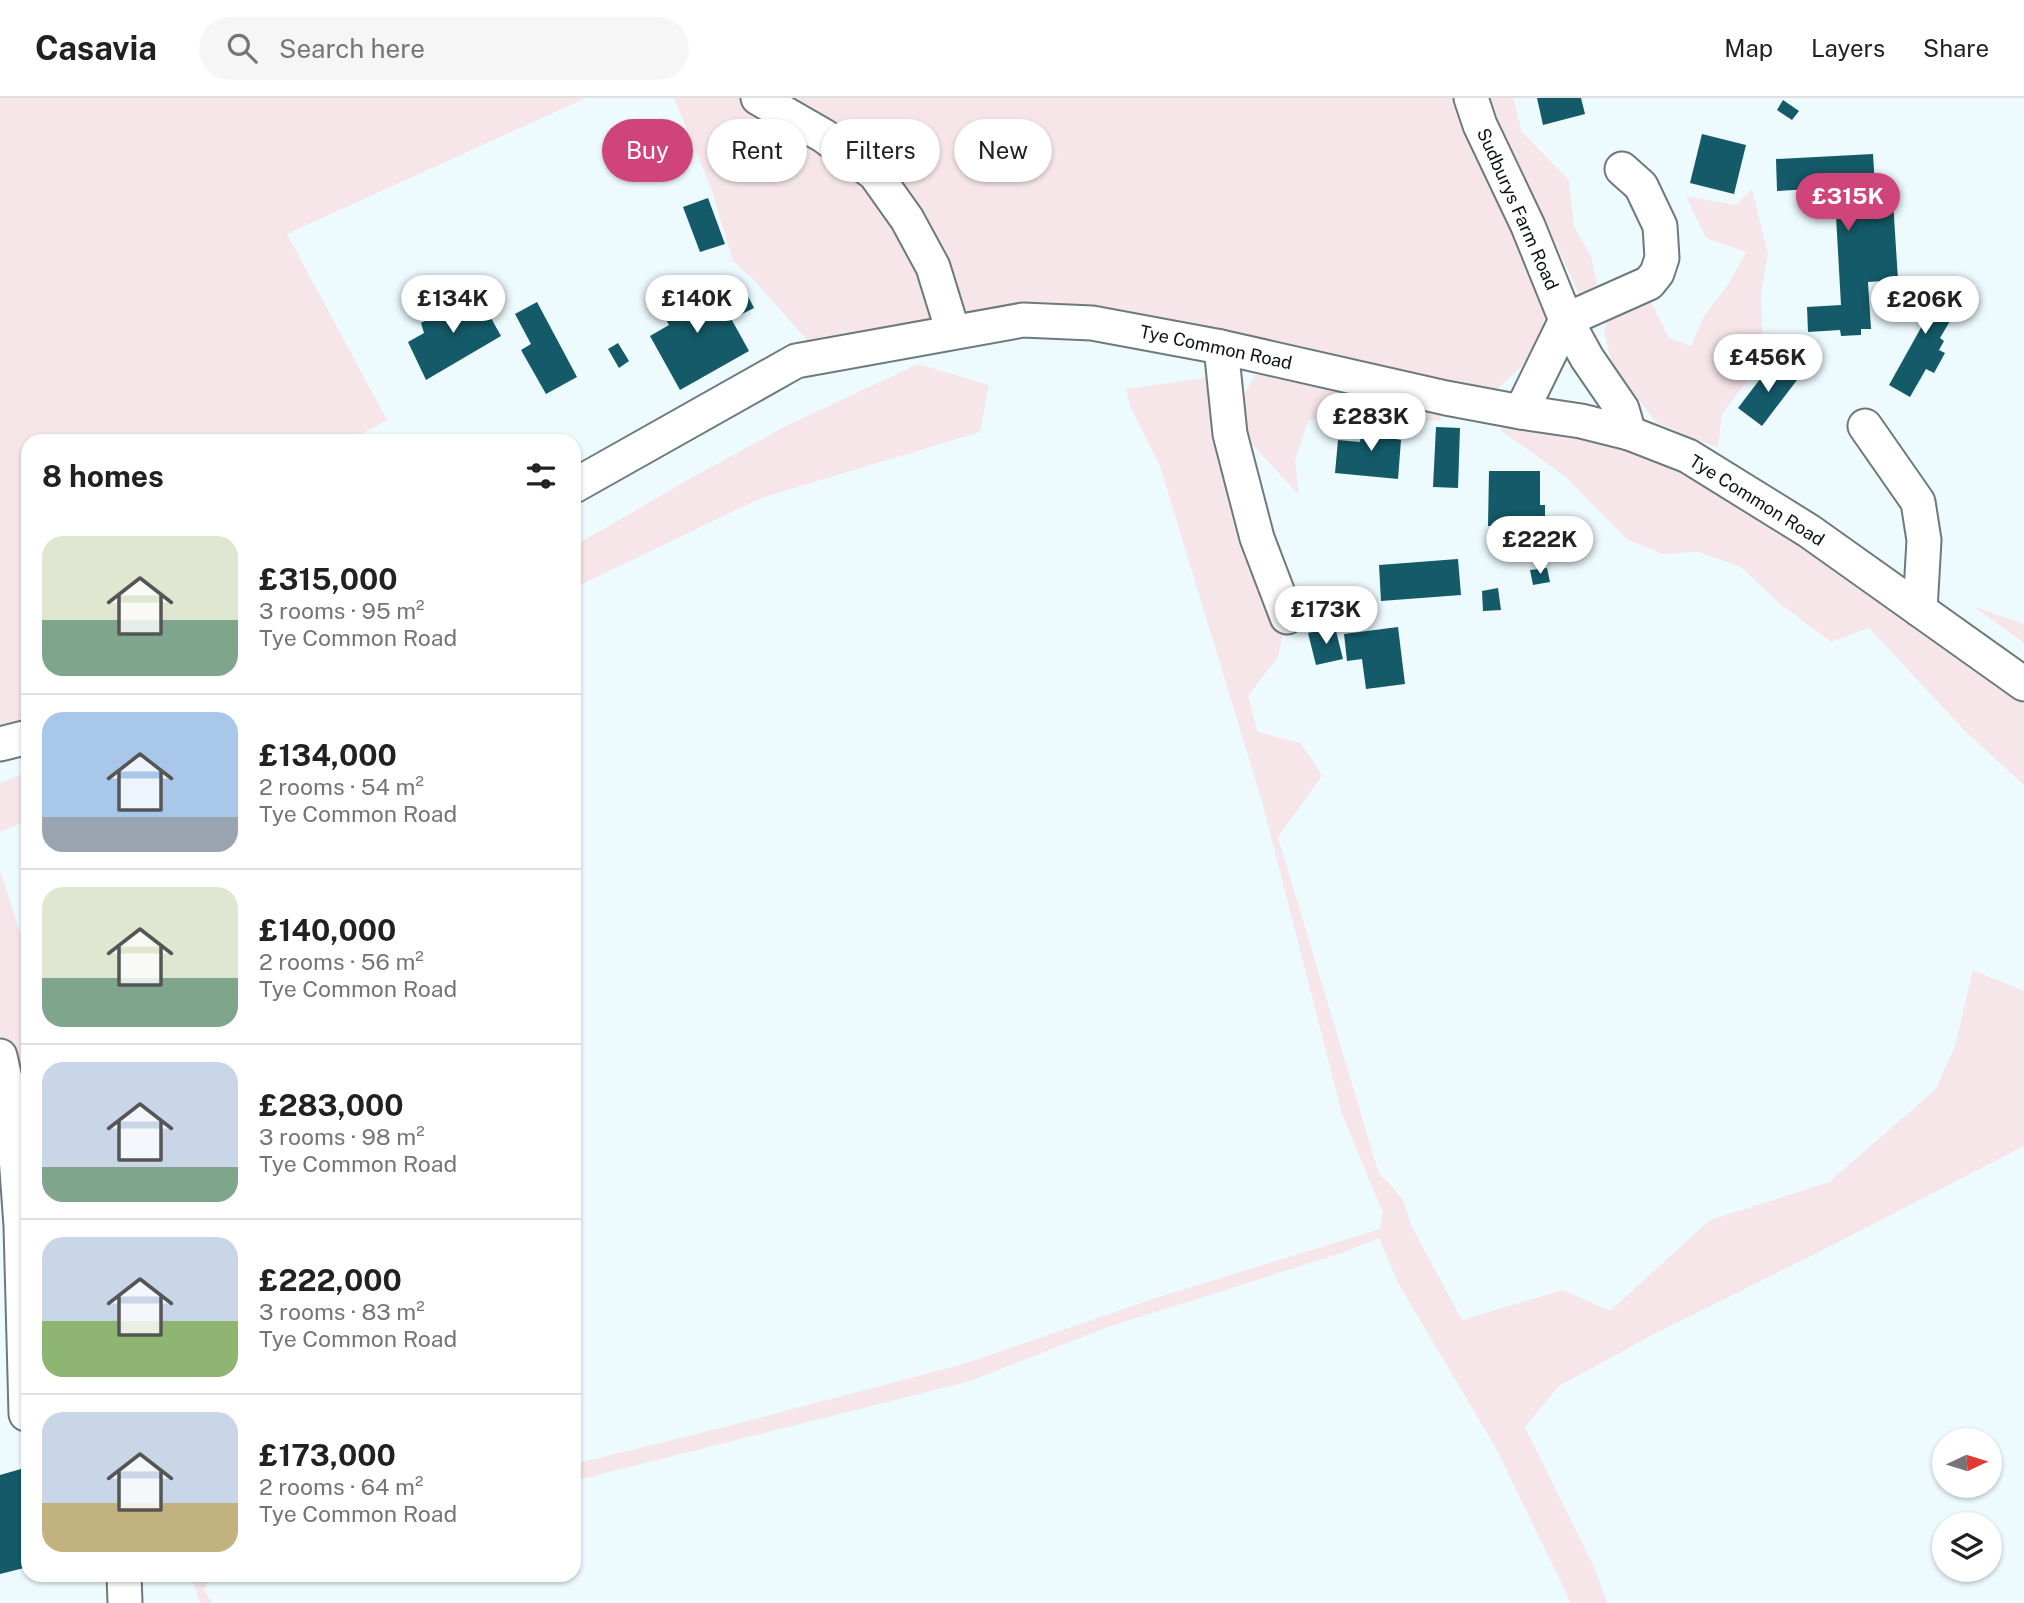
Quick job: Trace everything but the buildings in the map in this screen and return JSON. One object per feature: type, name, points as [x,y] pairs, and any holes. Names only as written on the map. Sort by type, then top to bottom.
[{"type":"street","points":[[758,98],[824,135],[875,174],[907,219],[933,267],[953,332]]},
{"type":"street","name":"Sudburys Farm Road","points":[[1471,98],[1480,125],[1528,226],[1566,320],[1587,358],[1622,408],[1629,433]]},
{"type":"street","points":[[1521,412],[1566,320],[1649,283],[1657,274],[1662,258],[1660,226],[1641,186],[1622,169]]},
{"type":"street","name":"Tye Common Road","points":[[581,482],[796,361],[1023,320],[1092,323],[1221,346],[1446,398],[1581,421],[1629,433],[1688,456],[1809,531],[2024,684]]},
{"type":"street","points":[[1221,346],[1230,435],[1257,538],[1287,617]]},
{"type":"street","points":[[1865,426],[1918,502],[1924,540],[1920,610]]},
{"type":"street","points":[[0,744],[21,739]]},
{"type":"street","points":[[0,1056],[13,1114],[21,1248]]},
{"type":"street","points":[[124,1582],[125,1603]]},
{"type":"shaded area","points":[[0,98],[586,98],[287,234],[387,420],[361,434],[21,434],[21,739],[0,744]]},
{"type":"shaded area","points":[[674,98],[1475,98],[1551,293],[1544,346],[1495,391],[1446,398],[1440,420],[1401,422],[1353,409],[1308,421],[1295,461],[1299,495],[1242,433],[1240,402],[1255,375],[1340,375],[1092,323],[796,361],[807,340],[752,278],[733,261],[709,182],[807,182],[807,119],[707,119],[707,178],[693,144],[693,119],[683,119]]},
{"type":"shaded area","points":[[1490,98],[1513,98],[1522,132],[1569,180],[1574,227],[1591,256],[1597,285],[1581,298],[1501,126]]},
{"type":"shaded area","points":[[1752,189],[1768,254],[1761,294],[1763,360],[1722,414],[1718,448],[1657,423],[1612,367],[1604,330],[1616,300],[1649,298],[1669,338],[1691,346],[1704,316],[1730,282],[1746,252],[1706,238],[1686,196],[1736,205]]},
{"type":"shaded area","points":[[918,364],[989,385],[980,432],[761,498],[581,585],[581,542],[786,426]]},
{"type":"shaded area","points":[[1224,375],[1287,617],[1278,657],[1248,696],[1258,732],[1300,743],[1322,776],[1278,837],[1379,1174],[1403,1200],[1412,1227],[1462,1320],[1563,1290],[1610,1311],[1710,1220],[1829,1182],[1936,1089],[1955,1046],[1973,970],[2024,991],[2024,1146],[1656,1333],[1559,1386],[1525,1427],[1595,1569],[1607,1603],[1571,1603],[1497,1450],[1398,1283],[1379,1238],[1342,1253],[1108,1327],[970,1381],[581,1479],[581,1462],[960,1365],[1159,1297],[1380,1229],[1383,1213],[1342,1114],[1263,805],[1160,466],[1130,406],[1126,389]]},
{"type":"shaded area","points":[[1521,412],[1629,433],[2024,688],[2024,785],[1967,733],[1869,628],[1831,642],[1779,603],[1741,567],[1699,552],[1663,554],[1628,540],[1566,477],[1500,430]]},
{"type":"shaded area","points":[[1973,606],[2024,624],[2024,643]]},
{"type":"shaded area","points":[[21,775],[21,823],[0,832],[0,783]]},
{"type":"shaded area","points":[[0,870],[21,935],[21,1093],[0,1100]]},
{"type":"shaded area","points":[[193,1582],[208,1582],[204,1590],[212,1603],[200,1603]]}]
